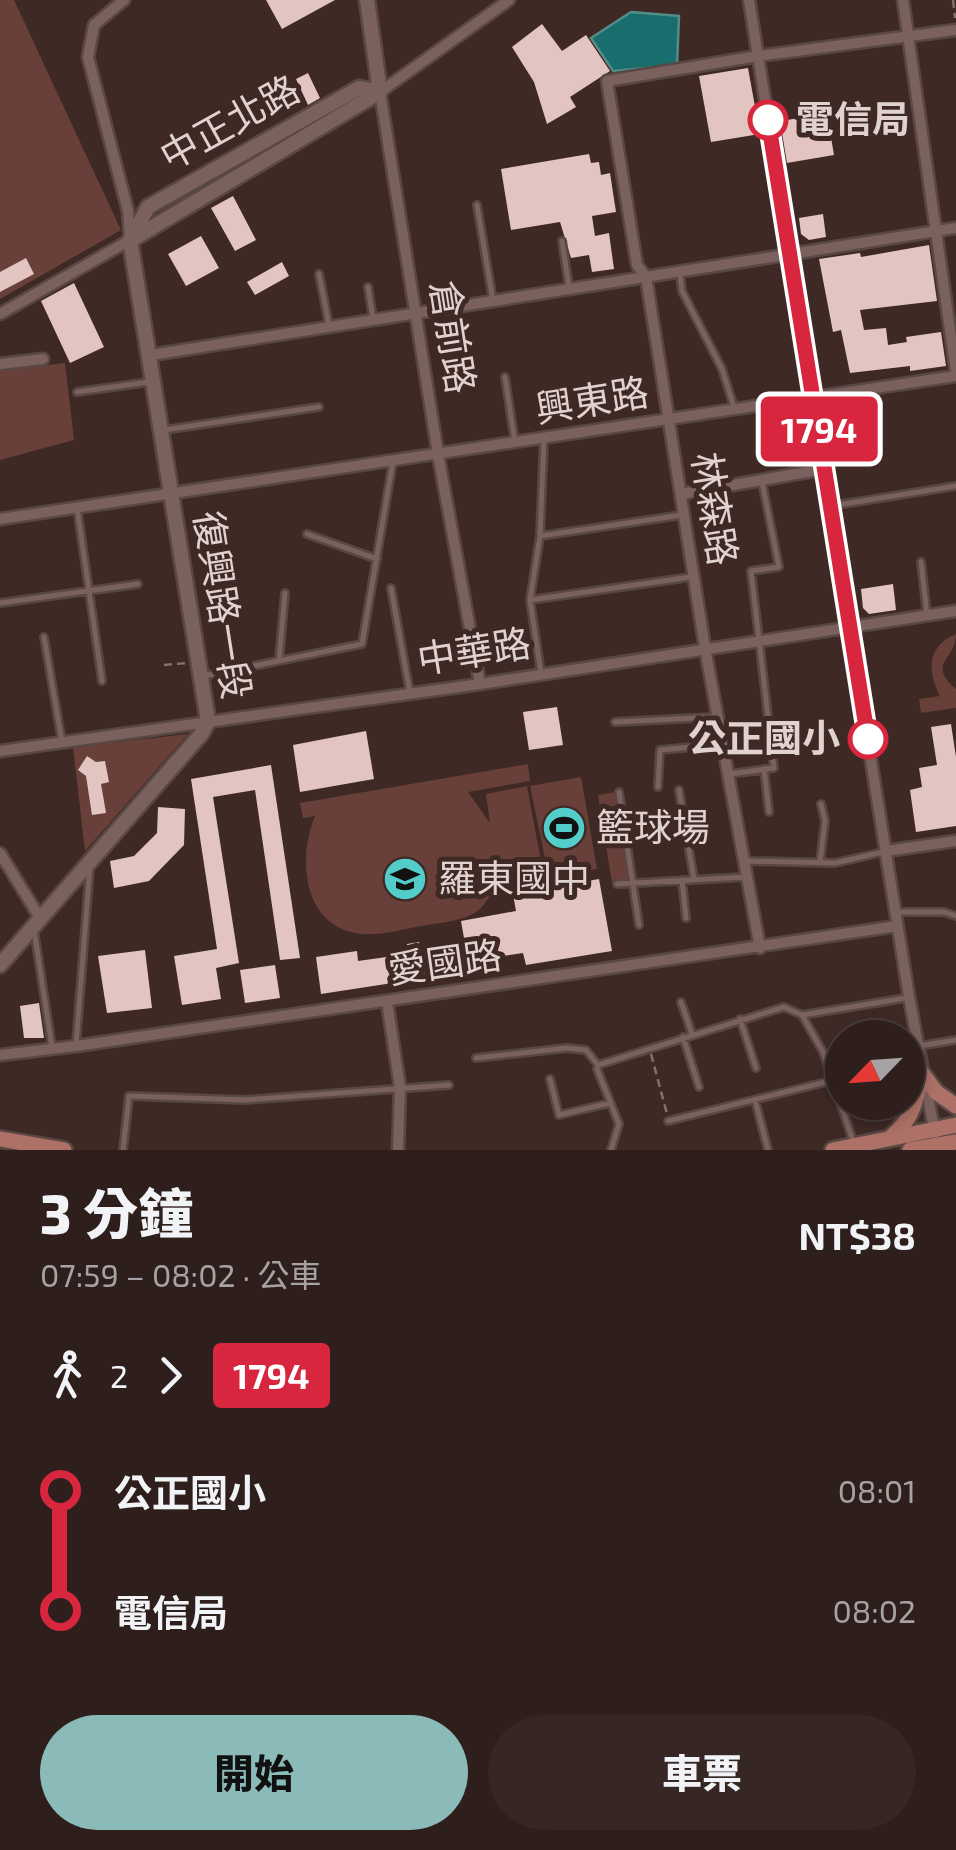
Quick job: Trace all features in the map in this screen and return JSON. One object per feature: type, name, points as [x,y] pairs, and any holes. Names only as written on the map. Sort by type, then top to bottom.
[{"type":"main road","name":"倉前路","points":[[367,0],[380,92]]},
{"type":"main road","name":"中正北路","points":[[130,240],[380,92]]},
{"type":"main road","name":"復興路一段","points":[[1,960],[202,733],[208,721],[130,240]]},
{"type":"main road","points":[[925,1077],[936,1092],[956,1106]]},
{"type":"main road","points":[[890,1138],[908,1120]]},
{"type":"main road","points":[[833,1150],[956,1125]]},
{"type":"main road","points":[[0,1139],[64,1150]]},
{"type":"main road","points":[[910,1150],[956,1142]]},
{"type":"street","name":"中正北路","points":[[380,92],[510,0]]},
{"type":"street","points":[[749,0],[913,1020]]},
{"type":"street","points":[[904,0],[952,310],[956,374]]},
{"type":"street","points":[[119,2],[94,25],[88,57],[128,211],[130,240]]},
{"type":"street","points":[[758,56],[956,30]]},
{"type":"street","name":"林森路","points":[[758,56],[607,81],[637,265],[646,277],[760,948]]},
{"type":"street","name":"倉前路","points":[[380,92],[438,454],[480,684]]},
{"type":"street","points":[[151,355],[956,228]]},
{"type":"street","name":"中正北路","points":[[0,314],[130,240]]},
{"type":"street","points":[[0,364],[43,359]]},
{"type":"street","name":"興東路","points":[[0,519],[956,374]]},
{"type":"street","points":[[681,494],[825,470]]},
{"type":"street","name":"中華路","points":[[0,751],[480,684],[956,611]]},
{"type":"street","points":[[886,851],[956,841]]},
{"type":"street","points":[[0,853],[36,923]]},
{"type":"street","name":"愛國路","points":[[0,1054],[387,1002],[897,926]]},
{"type":"street","points":[[387,1002],[400,1087],[398,1150]]},
{"type":"street","points":[[925,1087],[937,1147]]},
{"type":"lane","points":[[477,205],[493,301]]},
{"type":"lane","points":[[562,241],[569,290]]},
{"type":"lane","points":[[680,273],[682,291],[722,370],[734,410]]},
{"type":"lane","points":[[319,274],[330,328]]},
{"type":"lane","points":[[368,286],[374,320]]},
{"type":"lane","points":[[506,377],[515,443]]},
{"type":"lane","points":[[77,392],[155,381]]},
{"type":"lane","points":[[162,430],[319,407]]},
{"type":"lane","points":[[541,672],[530,600],[540,536],[544,438]]},
{"type":"lane","points":[[200,669],[279,661],[362,644],[393,461]]},
{"type":"lane","points":[[730,774],[774,768],[750,572],[778,567],[762,480]]},
{"type":"lane","points":[[831,506],[956,486]]},
{"type":"lane","points":[[78,507],[102,681]]},
{"type":"lane","points":[[540,536],[685,515]]},
{"type":"lane","points":[[306,534],[377,559]]},
{"type":"lane","points":[[921,562],[928,615]]},
{"type":"lane","points":[[530,600],[694,576]]},
{"type":"lane","points":[[0,603],[138,584]]},
{"type":"lane","points":[[391,588],[410,692]]},
{"type":"lane","points":[[279,661],[286,593]]},
{"type":"lane","points":[[44,638],[62,742]]},
{"type":"lane","points":[[614,722],[718,716]]},
{"type":"lane","points":[[658,787],[660,750],[724,744]]},
{"type":"lane","points":[[764,769],[769,812]]},
{"type":"lane","points":[[680,790],[694,879]]},
{"type":"lane","points":[[619,792],[639,925]]},
{"type":"lane","points":[[820,862],[825,820],[822,804]]},
{"type":"lane","points":[[745,861],[835,863],[886,851]]},
{"type":"lane","points":[[76,1046],[91,858]]},
{"type":"lane","points":[[617,884],[748,877]]},
{"type":"lane","points":[[682,880],[686,918]]},
{"type":"lane","points":[[896,912],[944,912],[956,916]]},
{"type":"lane","points":[[36,923],[52,1049]]},
{"type":"lane","points":[[802,1015],[909,997]]},
{"type":"lane","points":[[681,1002],[692,1034]]},
{"type":"lane","points":[[598,1065],[784,1007],[802,1015],[825,1057]]},
{"type":"lane","points":[[740,1019],[756,1068]]},
{"type":"lane","points":[[683,1037],[700,1087]]},
{"type":"lane","points":[[925,1045],[956,1040]]},
{"type":"lane","points":[[476,1058],[567,1048],[586,1050],[598,1065]]},
{"type":"lane","points":[[598,1065],[596,1069],[619,1131],[611,1150]]},
{"type":"lane","points":[[550,1079],[559,1116],[610,1102]]},
{"type":"lane","points":[[668,1121],[825,1082]]},
{"type":"lane","points":[[122,1150],[129,1096],[245,1100],[449,1085]]},
{"type":"lane","points":[[755,1100],[768,1150]]},
{"type":"lane","points":[[847,1120],[855,1146]]},
{"type":"path","points":[[953,0],[956,30]]},
{"type":"path","points":[[164,665],[200,669]]},
{"type":"path","points":[[650,1048],[668,1121]]},
{"type":"shaded area","points":[[0,0],[14,0],[121,230],[0,299]]},
{"type":"shaded area","points":[[65,363],[74,440],[0,460],[0,370]]},
{"type":"shaded area","points":[[956,634],[943,673],[956,689],[956,708],[921,713],[919,699],[940,696],[932,669],[935,652]]},
{"type":"shaded area","points":[[188,734],[85,851],[73,747]]},
{"type":"shaded area","points":[[528,764],[530,781],[468,792],[490,823],[486,794],[527,786],[544,878],[503,886],[498,866],[488,899],[475,913],[453,921],[384,933],[361,934],[342,929],[316,905],[306,871],[309,833],[315,816],[303,818],[300,803]]},
{"type":"shaded area","name":"籃球場","points":[[581,777],[597,869],[549,877],[530,786]]},
{"type":"shaded area","points":[[616,792],[630,881],[612,883],[598,795]]},
{"type":"water","points":[[631,12],[679,16],[677,65],[613,71],[591,38]]},
{"type":"building","points":[[266,0],[335,0],[282,29]]},
{"type":"building","points":[[542,24],[562,51],[586,35],[610,71],[570,97],[576,107],[547,124],[534,82],[512,47]]},
{"type":"building","points":[[748,68],[760,134],[711,142],[699,76]]},
{"type":"building","points":[[308,73],[320,98],[308,105],[296,79]]},
{"type":"building","points":[[827,114],[834,155],[787,163],[780,121]]},
{"type":"building","points":[[589,154],[591,163],[599,162],[601,175],[610,173],[616,212],[592,216],[595,236],[609,233],[614,269],[592,272],[589,255],[571,258],[560,222],[511,230],[501,169]]},
{"type":"building","points":[[233,196],[256,240],[235,251],[211,208]]},
{"type":"building","points":[[823,214],[826,237],[809,240],[801,234],[799,218]]},
{"type":"building","points":[[201,236],[219,268],[186,286],[168,254]]},
{"type":"building","points":[[929,245],[937,301],[860,310],[864,330],[886,328],[888,345],[907,342],[906,337],[941,332],[946,366],[850,373],[841,330],[833,332],[819,259],[860,253],[861,257]]},
{"type":"building","points":[[26,258],[34,274],[0,292],[0,272]]},
{"type":"building","points":[[282,262],[289,276],[255,295],[247,282]]},
{"type":"building","points":[[74,283],[104,347],[70,363],[41,301]]},
{"type":"building","points":[[893,584],[896,610],[869,614],[863,608],[861,589]]},
{"type":"building","points":[[557,707],[563,745],[529,750],[523,712]]},
{"type":"building","points":[[951,724],[956,757],[956,826],[916,832],[910,790],[922,787],[919,768],[937,765],[931,727]]},
{"type":"building","points":[[366,731],[374,779],[300,792],[293,745]]},
{"type":"building","points":[[87,756],[96,762],[105,761],[109,782],[101,784],[106,813],[92,815],[86,776],[78,770]]},
{"type":"building","points":[[271,765],[300,958],[280,960],[255,790],[213,797],[239,963],[216,968],[221,999],[182,1005],[174,956],[217,949],[191,779]]},
{"type":"building","points":[[158,807],[185,809],[184,845],[149,881],[114,888],[110,861],[134,856],[157,833]]},
{"type":"building","points":[[599,879],[612,951],[526,965],[523,953],[468,961],[461,921],[516,911],[513,894]]},
{"type":"building","points":[[419,942],[425,978],[321,994],[316,957],[357,951],[358,961],[408,954],[407,944]]},
{"type":"building","points":[[145,950],[152,1008],[107,1013],[98,956]]},
{"type":"building","points":[[275,965],[280,998],[245,1003],[240,970]]},
{"type":"building","points":[[39,1003],[44,1038],[24,1038],[20,1006]]},
{"type":"bus line","name":"1794","points":[[768,120],[868,739]]},
{"type":"place","name":"電信局","points":[[768,120]]},
{"type":"place","name":"公正國小","points":[[868,739]]},
{"type":"place","name":"籃球場","points":[[564,828]]},
{"type":"place","name":"羅東國中","points":[[405,879]]}]
